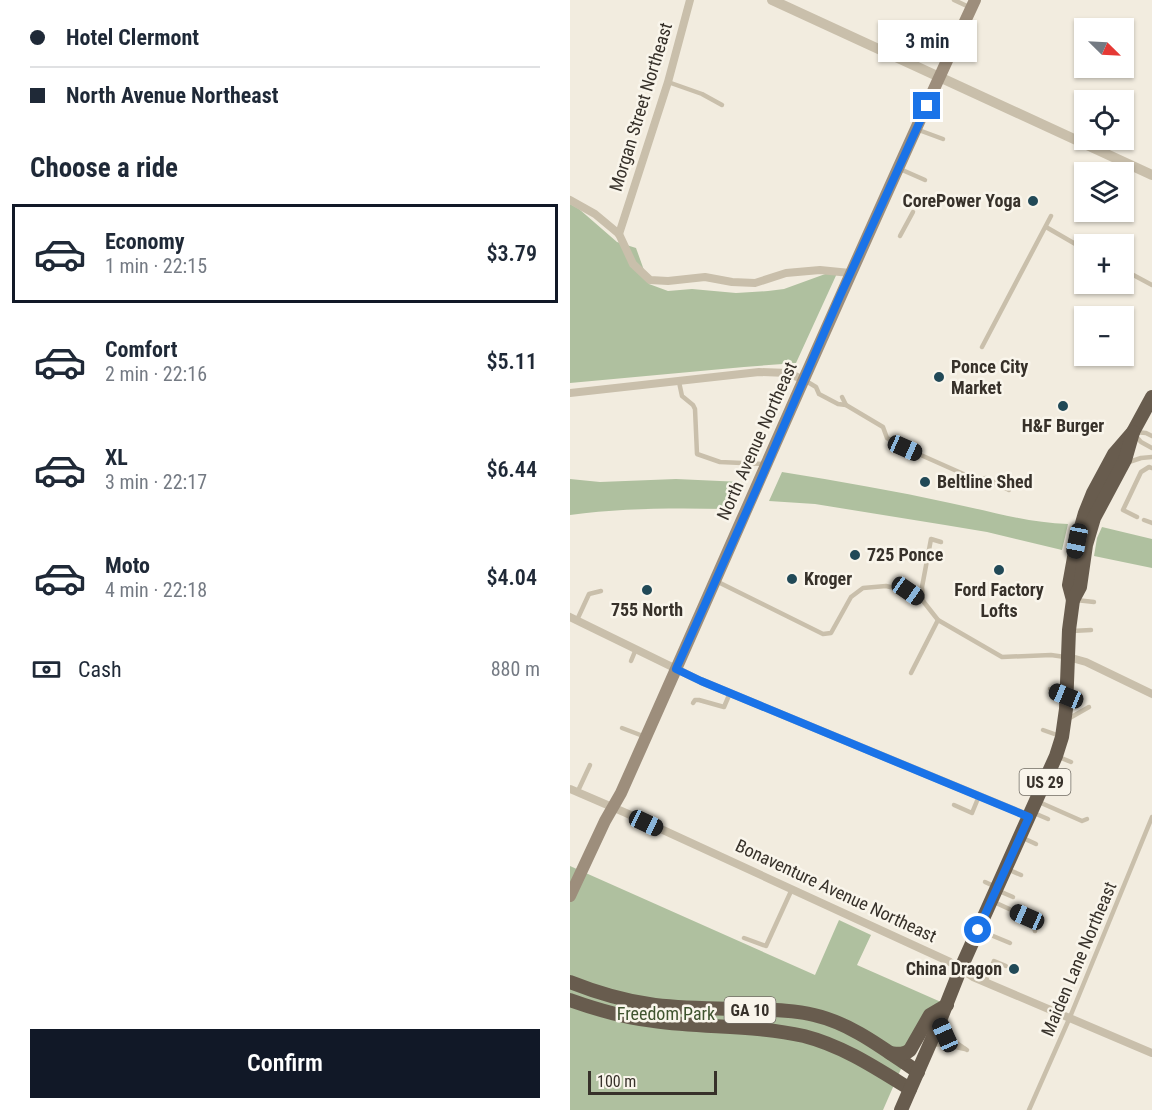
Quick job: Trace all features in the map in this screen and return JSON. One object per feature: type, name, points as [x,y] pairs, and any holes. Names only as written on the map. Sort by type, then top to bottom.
[{"type":"highway","name":"US 29","points":[[901,1110],[978,930],[992,890],[1006,869],[1056,756],[1064,721],[1073,600],[1080,586],[1086,545],[1094,518],[1122,466],[1133,432],[1152,397]]},
{"type":"highway","name":"US 29","points":[[1073,600],[1069,585],[1084,513],[1114,454],[1133,432]]},
{"type":"highway","name":"GA 10","points":[[570,982],[619,998],[671,1007],[794,1011],[815,1015],[852,1029],[918,1072]]},
{"type":"highway","name":"GA 10","points":[[570,1000],[621,1016],[763,1030],[806,1037],[838,1047],[910,1089]]},
{"type":"highway","points":[[890,1053],[906,1053],[910,1050],[930,1015],[946,1005]]},
{"type":"main road","name":"North Avenue Northeast","points":[[570,896],[604,820],[621,793],[850,273],[973,4]]},
{"type":"street","name":"Morgan Street Northeast","points":[[619,234],[668,82],[690,0]]},
{"type":"street","points":[[777,1],[1152,176]]},
{"type":"street","points":[[570,200],[595,214],[619,234],[633,264],[650,280],[668,281],[705,277],[755,283],[786,273],[820,270],[850,273]]},
{"type":"street","points":[[570,393],[759,372],[788,373],[804,380]]},
{"type":"street","points":[[574,618],[730,693],[979,796],[1033,810]]},
{"type":"street","points":[[1068,657],[1086,662],[1152,694]]},
{"type":"street","name":"Bonaventure Avenue Northeast","points":[[574,791],[950,962],[973,977],[1152,1053]]},
{"type":"lane","points":[[954,0],[973,4]]},
{"type":"lane","points":[[668,82],[702,94],[722,105]]},
{"type":"lane","points":[[916,129],[944,139]]},
{"type":"lane","points":[[898,168],[925,180]]},
{"type":"lane","points":[[900,236],[913,212]]},
{"type":"lane","points":[[981,347],[1051,216]]},
{"type":"lane","points":[[1046,227],[1074,243]]},
{"type":"lane","points":[[1134,275],[1152,285]]},
{"type":"lane","points":[[804,380],[816,387],[819,394],[838,404],[846,405],[883,427],[887,438],[905,448],[977,480],[986,478],[1009,490]]},
{"type":"lane","points":[[679,382],[682,396],[693,405],[695,410],[697,454],[720,462],[767,465]]},
{"type":"lane","points":[[842,397],[846,405]]},
{"type":"lane","points":[[1133,432],[1152,436]]},
{"type":"lane","points":[[1133,432],[1141,442],[1152,448]]},
{"type":"lane","points":[[1122,466],[1128,461],[1152,457]]},
{"type":"lane","points":[[1137,517],[1124,510],[1141,472],[1149,467],[1152,468]]},
{"type":"lane","points":[[1144,520],[1152,524]]},
{"type":"lane","points":[[923,601],[922,587],[931,539],[941,542]]},
{"type":"lane","points":[[716,581],[823,634],[831,633],[851,597],[863,588],[886,586],[908,591],[923,601],[938,620],[1002,657],[1052,655],[1068,657]]},
{"type":"lane","points":[[574,618],[589,594],[601,591]]},
{"type":"lane","points":[[1073,600],[1094,602]]},
{"type":"lane","points":[[911,673],[938,620]]},
{"type":"lane","points":[[1069,630],[1091,630]]},
{"type":"lane","points":[[631,660],[636,649]]},
{"type":"lane","points":[[1050,689],[1066,696]]},
{"type":"lane","points":[[693,703],[699,700],[724,707],[730,693]]},
{"type":"lane","points":[[1064,721],[1089,707]]},
{"type":"lane","points":[[622,728],[646,737]]},
{"type":"lane","points":[[1043,730],[1062,737]]},
{"type":"lane","points":[[1056,756],[1071,762]]},
{"type":"lane","points":[[574,791],[590,765]]},
{"type":"lane","points":[[1047,777],[1063,784]]},
{"type":"lane","points":[[954,805],[972,813],[979,796]]},
{"type":"lane","points":[[1033,810],[1082,821],[1088,819]]},
{"type":"lane","points":[[1033,810],[1048,819]]},
{"type":"lane","name":"Maiden Lane Northeast","points":[[1029,1110],[1070,1017],[1152,817]]},
{"type":"lane","points":[[1020,837],[1036,844]]},
{"type":"lane","points":[[1006,869],[1021,876]]},
{"type":"lane","points":[[744,938],[766,946],[792,889]]},
{"type":"lane","points":[[992,890],[1013,897]]},
{"type":"lane","points":[[992,890],[1031,919],[1035,931]]},
{"type":"lane","points":[[978,930],[1010,943]]},
{"type":"lane","points":[[985,982],[994,962],[1006,966]]},
{"type":"lane","points":[[929,1046],[941,1044],[967,1050],[945,1035],[939,1023]]},
{"type":"green space","points":[[570,204],[617,242],[636,248],[649,284],[668,291],[692,289],[736,293],[784,289],[839,269],[796,363],[570,383]]},
{"type":"green space","points":[[782,472],[888,490],[1024,519],[1068,524],[1062,550],[987,532],[815,504],[769,501]]},
{"type":"green space","points":[[570,479],[600,482],[676,479],[742,482],[727,509],[648,509],[570,515]]},
{"type":"green space","points":[[1102,527],[1152,539],[1152,568],[1094,556],[1097,538]]},
{"type":"green space","name":"Freedom Park","points":[[570,866],[815,975],[839,920],[871,935],[857,965],[941,1002],[911,1046],[883,1110],[570,1110]]},
{"type":"place","name":"CorePower Yoga","points":[[1033,201]]},
{"type":"place","name":"Ponce City Market","points":[[939,377]]},
{"type":"place","name":"H&F Burger","points":[[1063,406]]},
{"type":"place","name":"Beltline Shed","points":[[925,482]]},
{"type":"place","name":"725 Ponce","points":[[855,555]]},
{"type":"place","name":"Ford Factory Lofts","points":[[999,570]]},
{"type":"place","name":"Kroger","points":[[792,579]]},
{"type":"place","name":"755 North","points":[[647,590]]},
{"type":"place","name":"China Dragon","points":[[1014,969]]},
{"type":"route","points":[[927,106],[840,296],[676,669],[1029,817],[978,930]]}]
